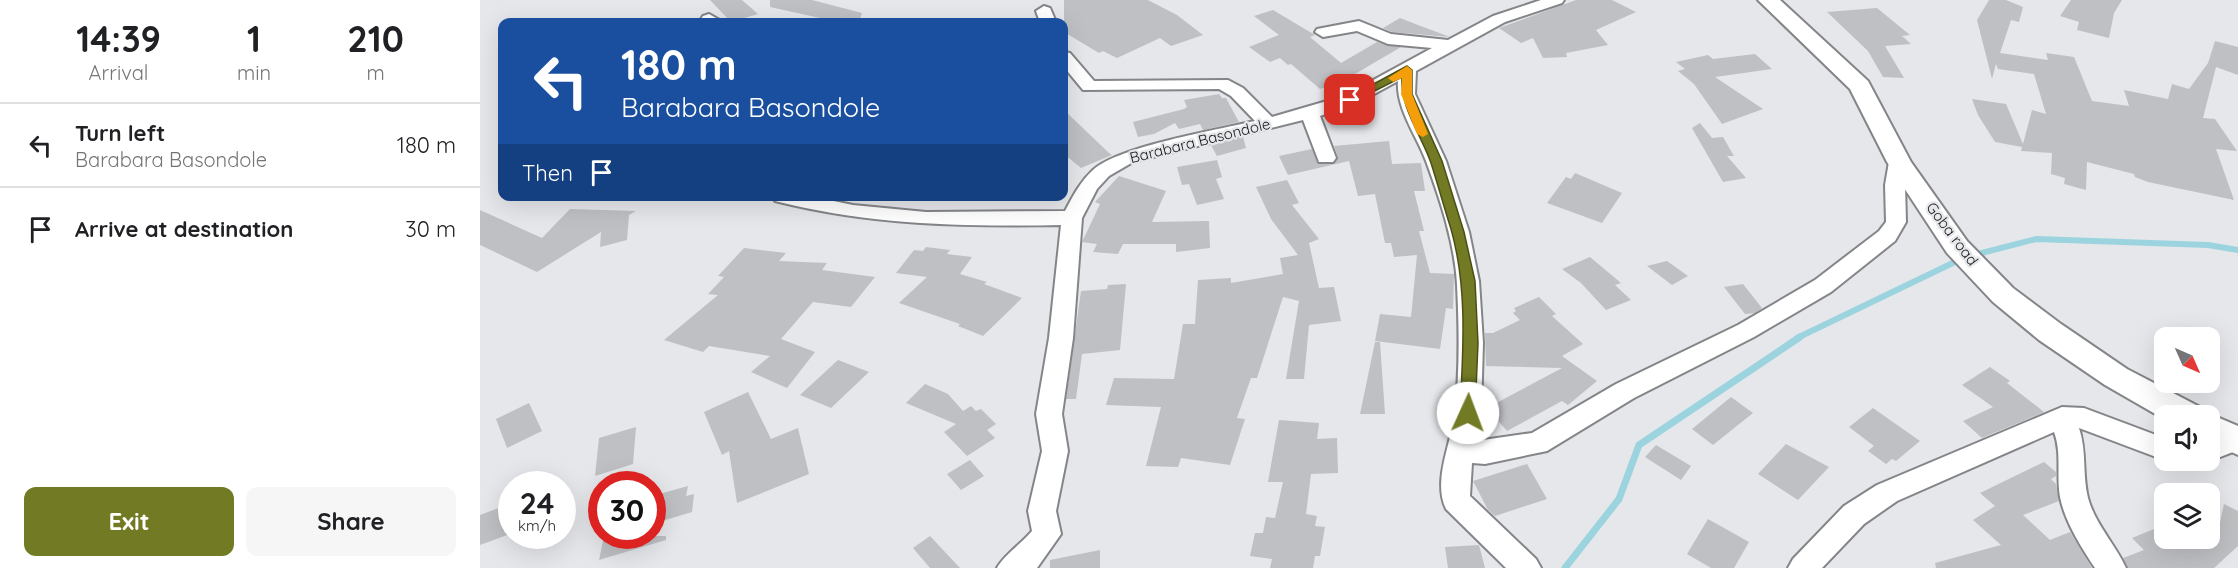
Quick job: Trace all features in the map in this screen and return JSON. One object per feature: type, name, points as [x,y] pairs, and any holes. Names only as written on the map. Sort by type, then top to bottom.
[{"type":"main road","name":"Goba road","points":[[1768,0],[1860,86],[1899,162],[1957,247],[2003,295],[2050,332],[2116,377],[2168,405]]},
{"type":"street","name":"Barabara Basondole","points":[[1012,568],[1026,559],[1047,534],[1042,511],[1055,451],[1048,414],[1061,338],[1072,218],[1088,186],[1102,172],[1126,158],[1310,114],[1350,100],[1499,19],[1556,0]]},
{"type":"street","points":[[1323,32],[1359,26],[1388,39],[1449,45]]},
{"type":"street","points":[[1068,62],[1089,86],[1222,84],[1237,92],[1269,124]]},
{"type":"street","points":[[1407,70],[1406,94],[1436,161],[1458,232],[1468,281],[1471,343],[1468,413],[1455,482],[1456,501],[1527,568]]},
{"type":"street","points":[[1310,114],[1326,158]]},
{"type":"street","points":[[1460,451],[1485,453],[1538,443],[1625,391],[1746,331],[1823,286],[1887,236],[1896,222],[1897,206],[1894,185],[1899,162]]},
{"type":"street","points":[[798,201],[817,207],[926,217],[1072,218]]},
{"type":"street","points":[[1803,568],[1854,515],[1887,493],[2062,417],[2084,418],[2154,446]]},
{"type":"street","points":[[2062,417],[2070,442],[2074,497],[2089,534],[2110,568]]},
{"type":"building","points":[[710,0],[742,0],[758,14],[744,18],[727,18]]},
{"type":"building","points":[[770,0],[812,0],[862,13],[860,18],[820,18],[770,7]]},
{"type":"building","points":[[1064,0],[1148,0],[1177,15],[1203,35],[1171,46],[1160,38],[1117,58],[1103,51],[1099,53],[1068,34],[1068,18],[1064,18]]},
{"type":"building","points":[[1576,0],[1612,0],[1636,12],[1596,30],[1608,45],[1566,53],[1567,57],[1543,58],[1533,38],[1521,43],[1499,28]]},
{"type":"building","points":[[1989,0],[2006,0],[2023,7],[2019,22],[2011,20],[2000,53],[2048,60],[2046,53],[2074,57],[2092,101],[2129,106],[2124,90],[2168,99],[2172,84],[2189,89],[2208,63],[2215,41],[2238,47],[2238,75],[2216,67],[2203,118],[2215,119],[2237,151],[2216,149],[2234,200],[2148,182],[2135,177],[2134,174],[2087,162],[2086,190],[2064,184],[2065,178],[2051,174],[2052,153],[2021,151],[2022,147],[1995,142],[1978,115],[1972,99],[2006,104],[2023,144],[2032,110],[2046,114],[2034,74],[1998,69],[1996,64],[1992,79],[1977,20]]},
{"type":"building","points":[[2071,0],[2122,0],[2114,13],[2109,38],[2077,30],[2079,22],[2060,16]]},
{"type":"building","points":[[1877,8],[1910,35],[1902,36],[1911,44],[1885,46],[1904,78],[1883,77],[1868,51],[1827,12]]},
{"type":"building","points":[[1273,10],[1315,35],[1310,37],[1341,63],[1377,42],[1401,47],[1343,81],[1320,89],[1291,64],[1288,65],[1280,58],[1270,62],[1249,47],[1279,35],[1254,16]]},
{"type":"building","points":[[1400,18],[1450,37],[1392,32],[1383,28]]},
{"type":"building","points":[[1755,54],[1772,69],[1715,77],[1763,109],[1722,124],[1694,84],[1678,71],[1685,69],[1676,62],[1708,55],[1713,59]]},
{"type":"building","points":[[1219,94],[1222,98],[1226,98],[1239,122],[1203,130],[1200,124],[1179,129],[1175,123],[1154,134],[1138,137],[1133,122],[1184,109],[1187,107],[1184,100]]},
{"type":"building","points":[[1068,114],[1112,155],[1081,168],[1068,157]]},
{"type":"building","points":[[1700,123],[1712,138],[1723,137],[1734,156],[1727,156],[1746,178],[1723,182],[1692,128]]},
{"type":"building","points":[[1243,137],[1246,148],[1217,156],[1211,145]]},
{"type":"building","points":[[1389,141],[1392,164],[1421,163],[1425,191],[1414,191],[1424,231],[1419,231],[1430,273],[1454,274],[1453,309],[1446,308],[1440,349],[1375,341],[1380,314],[1411,317],[1417,255],[1394,257],[1391,243],[1385,243],[1375,194],[1358,196],[1349,161],[1288,175],[1279,156],[1312,149],[1318,164],[1333,164],[1338,157],[1334,146]]},
{"type":"building","points":[[1217,160],[1222,177],[1216,179],[1224,199],[1197,205],[1189,184],[1182,185],[1177,167]]},
{"type":"building","points":[[1575,173],[1622,193],[1602,223],[1547,203],[1566,177],[1571,179]]},
{"type":"building","points":[[1119,176],[1166,191],[1152,222],[1209,221],[1210,248],[1176,252],[1176,244],[1123,244],[1118,254],[1093,252],[1097,244],[1082,242],[1100,204],[1095,202]]},
{"type":"building","points":[[1287,180],[1299,203],[1292,205],[1319,239],[1309,243],[1319,288],[1334,287],[1341,321],[1309,325],[1304,379],[1286,379],[1299,301],[1283,297],[1257,378],[1251,378],[1237,418],[1245,419],[1230,465],[1181,458],[1178,467],[1146,466],[1161,407],[1106,405],[1114,378],[1174,379],[1183,324],[1195,324],[1198,280],[1231,278],[1231,283],[1283,274],[1280,258],[1298,255],[1271,219],[1256,187]]},
{"type":"building","points":[[570,209],[636,211],[629,215],[627,240],[600,247],[601,232],[537,272],[480,245],[480,210],[542,238]]},
{"type":"building","points":[[926,247],[950,250],[947,254],[972,257],[960,274],[987,282],[984,284],[1022,298],[983,336],[958,326],[960,324],[899,303],[927,277],[896,273],[914,250],[923,251]]},
{"type":"building","points":[[744,248],[786,253],[779,261],[827,263],[822,270],[875,277],[851,307],[813,302],[781,339],[815,352],[787,388],[751,372],[770,356],[709,346],[703,352],[664,340],[718,295],[708,294],[724,277],[718,276]]},
{"type":"building","points":[[1590,257],[1621,283],[1615,285],[1631,300],[1606,310],[1581,283],[1562,269]]},
{"type":"building","points":[[1667,261],[1688,276],[1672,285],[1647,266]]},
{"type":"building","points":[[1126,284],[1120,350],[1082,354],[1076,399],[1066,399],[1081,291],[1107,289],[1108,285]]},
{"type":"building","points":[[1743,284],[1762,308],[1755,313],[1745,314],[1724,287]]},
{"type":"building","points":[[1539,297],[1556,314],[1552,316],[1583,344],[1562,356],[1597,381],[1568,405],[1562,401],[1507,431],[1487,408],[1562,368],[1486,366],[1485,333],[1493,333],[1520,320],[1513,313],[1516,311],[1514,308]]},
{"type":"building","points":[[1375,342],[1380,342],[1385,414],[1360,414]]},
{"type":"building","points":[[838,360],[869,372],[831,408],[800,395]]},
{"type":"building","points":[[1990,367],[2010,381],[2007,383],[2044,412],[1982,438],[1963,421],[1993,407],[1962,385]]},
{"type":"building","points":[[925,384],[948,394],[963,411],[971,406],[976,411],[981,409],[996,424],[987,430],[995,438],[967,456],[944,432],[956,424],[906,403]]},
{"type":"building","points":[[748,392],[771,439],[798,428],[809,474],[737,503],[729,451],[722,455],[704,412]]},
{"type":"building","points":[[1731,397],[1753,413],[1713,445],[1692,429]]},
{"type":"building","points":[[529,403],[542,431],[507,448],[496,419]]},
{"type":"building","points":[[1873,408],[1920,441],[1896,461],[1892,459],[1886,464],[1868,451],[1874,446],[1849,427]]},
{"type":"building","points":[[1279,420],[1319,423],[1317,439],[1337,438],[1338,473],[1311,474],[1306,514],[1317,516],[1315,526],[1325,527],[1320,556],[1315,556],[1313,568],[1270,568],[1272,559],[1250,556],[1255,533],[1263,533],[1266,517],[1275,518],[1283,482],[1268,482]]},
{"type":"building","points":[[636,427],[633,464],[611,471],[596,471],[599,438]]},
{"type":"building","points":[[1786,444],[1829,467],[1798,500],[1758,474]]},
{"type":"building","points":[[1656,445],[1691,466],[1681,480],[1645,457]]},
{"type":"building","points":[[970,460],[984,476],[961,490],[947,474]]},
{"type":"building","points":[[2044,462],[2056,472],[2056,476],[2051,479],[2056,484],[2059,501],[2023,515],[2050,540],[2070,532],[2092,568],[1936,568],[1935,563],[2001,545],[1973,520],[1995,506],[1980,493]]},
{"type":"building","points":[[1527,464],[1547,499],[1495,516],[1488,510],[1473,481]]},
{"type":"building","points":[[688,486],[686,496],[694,494],[692,512],[666,520],[666,492]]},
{"type":"building","points":[[2224,504],[2238,511],[2238,546],[2214,568],[2128,568],[2123,558],[2144,550],[2132,538],[2154,529],[2154,549],[2220,549],[2220,523]]},
{"type":"building","points":[[498,508],[498,538],[480,545],[480,515]]},
{"type":"building","points":[[1708,519],[1749,542],[1734,568],[1711,568],[1687,554]]},
{"type":"building","points":[[930,536],[960,568],[930,568],[913,548]]},
{"type":"building","points":[[1479,545],[1485,568],[1448,568],[1445,547]]},
{"type":"building","points":[[601,549],[636,549],[599,560]]},
{"type":"building","points":[[1100,550],[1100,568],[1050,568],[1050,560]]},
{"type":"waterway","points":[[1974,255],[2036,239],[2208,245],[2238,250]]},
{"type":"waterway","points":[[1797,338],[1961,259]]},
{"type":"waterway","points":[[1565,568],[1619,499],[1639,445],[1800,337]]},
{"type":"slow traffic","points":[[1393,78],[1407,70],[1406,94],[1423,134]]},
{"type":"route","points":[[1350,100],[1407,70],[1406,94],[1412,112],[1436,161],[1458,232],[1468,281],[1468,324],[1471,343],[1468,413]]}]
